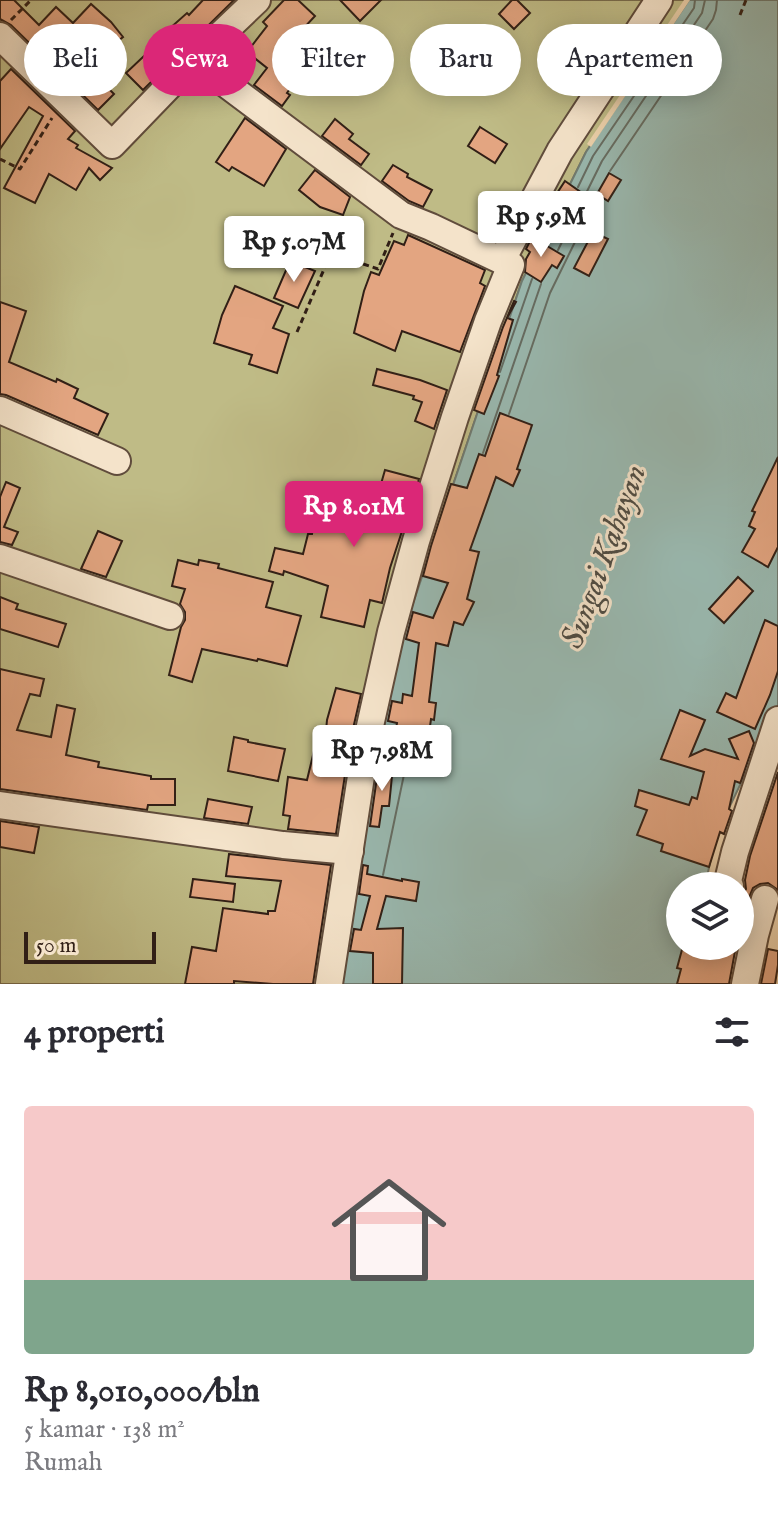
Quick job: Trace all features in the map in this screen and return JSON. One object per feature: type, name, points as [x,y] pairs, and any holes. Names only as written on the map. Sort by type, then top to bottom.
[{"type":"street","points":[[232,24],[257,0]]},
{"type":"street","points":[[502,260],[566,142],[659,0]]},
{"type":"street","points":[[5,28],[65,98],[112,145],[159,96]]},
{"type":"street","points":[[242,96],[401,215],[511,265],[455,417],[391,632],[366,744],[329,984]]},
{"type":"street","points":[[0,410],[117,461]]},
{"type":"street","points":[[0,558],[170,616]]},
{"type":"street","points":[[730,872],[778,720]]},
{"type":"street","points":[[0,805],[283,845],[350,851]]},
{"type":"street","points":[[745,984],[761,898]]},
{"type":"path","points":[[5,28],[31,0]]},
{"type":"path","points":[[740,15],[746,0]]},
{"type":"path","points":[[0,159],[20,169],[65,98]]},
{"type":"path","points":[[297,332],[331,253],[378,269],[401,215]]},
{"type":"shaded area","points":[[0,0],[689,0],[673,24],[537,24],[537,96],[624,96],[586,152],[522,281],[402,636],[332,984],[0,984]]},
{"type":"water","name":"Sungai Kahayan","points":[[689,0],[778,0],[778,706],[716,835],[708,872],[666,872],[666,960],[690,960],[685,984],[332,984],[402,636],[522,281],[586,152],[624,96],[722,96],[722,24],[673,24]]},
{"type":"pier","points":[[684,0],[690,0],[674,24],[668,24]]},
{"type":"pier","points":[[619,96],[625,96],[591,147],[587,144]]},
{"type":"building","points":[[0,0],[14,0],[38,24],[24,24],[24,38],[0,19]]},
{"type":"building","points":[[203,0],[234,0],[210,24],[175,24],[187,13],[189,15]]},
{"type":"building","points":[[284,0],[298,0],[315,16],[308,24],[272,24],[272,96],[289,96],[282,106],[256,86],[267,68],[256,59],[256,40],[267,26],[263,22]]},
{"type":"building","points":[[340,0],[381,0],[360,21]]},
{"type":"building","points":[[512,0],[517,0],[530,13],[519,24],[509,24],[499,14]]},
{"type":"building","points":[[91,4],[113,24],[40,24],[56,7],[73,23]]},
{"type":"building","points":[[143,57],[143,90],[127,74]]},
{"type":"building","points":[[11,69],[24,82],[24,96],[39,96],[75,131],[68,139],[78,145],[76,148],[112,168],[100,180],[89,168],[76,190],[49,174],[35,203],[4,188],[43,116],[29,107],[0,149],[0,81]]},
{"type":"building","points":[[84,96],[112,96],[98,110]]},
{"type":"building","points":[[245,118],[286,149],[264,186],[232,167],[229,171],[216,162]]},
{"type":"building","points":[[335,119],[353,134],[349,139],[369,154],[361,165],[322,136]]},
{"type":"building","points":[[480,127],[507,144],[495,163],[468,146]]},
{"type":"building","points":[[393,165],[408,174],[407,177],[432,190],[423,207],[409,201],[382,181]]},
{"type":"building","points":[[315,170],[350,197],[343,215],[320,207],[299,190]]},
{"type":"building","points":[[609,173],[621,180],[608,201],[597,194]]},
{"type":"building","points":[[565,181],[582,193],[566,215],[550,204]]},
{"type":"building","points":[[593,232],[608,239],[589,276],[574,268]]},
{"type":"building","points":[[408,235],[485,270],[480,283],[485,286],[460,352],[402,331],[395,351],[354,333],[371,272],[379,275],[394,241],[404,245]]},
{"type":"building","points":[[532,237],[564,256],[557,268],[552,265],[541,282],[525,272],[530,252],[526,249]]},
{"type":"building","points":[[290,261],[315,271],[298,308],[274,298]]},
{"type":"building","points":[[235,286],[283,306],[273,328],[289,334],[277,373],[249,364],[252,355],[214,343]]},
{"type":"building","points":[[514,301],[507,318],[513,320],[499,376],[484,414],[474,410],[503,327]]},
{"type":"building","points":[[0,302],[26,311],[9,362],[78,389],[74,398],[108,414],[98,435],[0,394]]},
{"type":"building","points":[[377,369],[447,390],[434,429],[415,421],[422,402],[413,399],[414,396],[373,385]]},
{"type":"building","points":[[500,413],[532,425],[517,469],[520,470],[513,486],[496,477],[470,550],[479,552],[467,599],[474,602],[463,625],[454,622],[448,646],[436,643],[429,702],[436,703],[428,741],[401,738],[401,735],[395,734],[397,723],[388,721],[392,701],[402,703],[403,694],[412,696],[419,643],[406,639],[413,612],[433,618],[448,583],[423,576],[431,546],[451,484],[467,488],[479,454],[485,456]]},
{"type":"building","points":[[778,457],[778,547],[768,567],[742,552],[755,529],[749,526],[755,512],[752,511]]},
{"type":"building","points":[[385,470],[419,479],[382,603],[370,600],[364,627],[321,617],[328,586],[284,571],[283,575],[269,571],[275,548],[303,554],[308,534],[312,534],[314,519],[329,522],[335,492],[374,499]]},
{"type":"building","points":[[6,482],[20,488],[4,527],[18,532],[12,545],[0,542],[0,497]]},
{"type":"building","points":[[98,531],[122,541],[106,577],[81,569]]},
{"type":"building","points":[[178,560],[198,565],[199,560],[219,564],[218,568],[273,582],[266,607],[301,616],[287,666],[202,649],[192,682],[169,675],[185,620],[180,604],[185,589],[172,586]]},
{"type":"building","points":[[738,577],[753,591],[724,623],[709,609]]},
{"type":"building","points":[[0,597],[18,604],[16,609],[66,624],[58,647],[0,629]]},
{"type":"building","points":[[765,620],[778,626],[778,671],[755,729],[717,712],[726,693],[736,698]]},
{"type":"building","points":[[0,669],[44,679],[40,696],[30,694],[17,730],[51,737],[57,705],[75,709],[66,755],[99,762],[98,767],[151,776],[151,779],[175,779],[175,805],[148,805],[147,810],[0,789]]},
{"type":"building","points":[[336,688],[361,694],[336,834],[288,829],[290,816],[283,815],[288,777],[307,780],[314,751],[324,753],[327,720]]},
{"type":"building","points":[[680,710],[705,720],[690,756],[705,749],[738,759],[729,739],[749,731],[754,743],[740,783],[735,781],[729,809],[732,811],[724,834],[720,832],[709,867],[661,851],[663,844],[637,835],[647,810],[635,806],[639,790],[689,805],[692,797],[697,799],[704,772],[661,759]]},
{"type":"building","points":[[234,737],[285,749],[278,781],[228,771]]},
{"type":"building","points":[[379,763],[393,766],[389,806],[382,806],[379,827],[370,826]]},
{"type":"building","points":[[778,772],[778,890],[768,883],[754,887],[754,872],[747,872]]},
{"type":"building","points":[[208,799],[252,807],[248,824],[204,818]]},
{"type":"building","points":[[0,821],[39,827],[34,853],[0,847]]},
{"type":"building","points":[[229,854],[331,865],[313,984],[234,981],[234,984],[185,984],[192,947],[216,951],[223,908],[268,914],[268,911],[275,911],[281,881],[226,876]]},
{"type":"building","points":[[363,865],[368,866],[367,874],[419,882],[416,901],[386,896],[377,929],[403,928],[402,984],[373,984],[373,953],[350,951],[354,929],[361,930],[370,896],[359,894]]},
{"type":"building","points":[[193,879],[235,884],[233,902],[190,897]]},
{"type":"building","points":[[768,949],[778,951],[775,984],[761,984]]},
{"type":"building","points":[[679,960],[733,960],[729,984],[677,984],[681,969],[677,968]]}]
